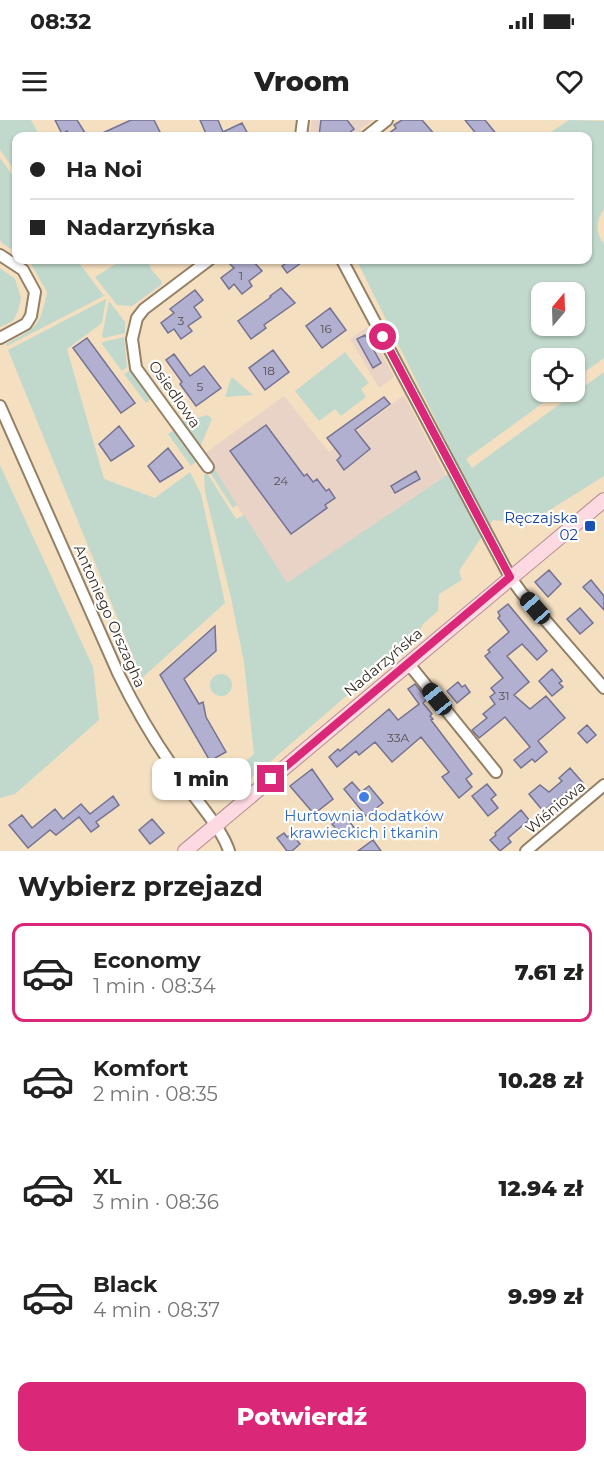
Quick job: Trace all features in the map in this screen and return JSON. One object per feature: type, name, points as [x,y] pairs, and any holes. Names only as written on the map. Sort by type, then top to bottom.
[{"type":"main road","name":"Nadarzyńska","points":[[185,851],[604,500]]},
{"type":"street","points":[[371,132],[387,120]]},
{"type":"street","points":[[0,338],[26,324],[31,316],[35,292],[23,270],[14,264]]},
{"type":"street","name":"Osiedlowa","points":[[205,264],[144,309],[137,318],[132,339],[136,368],[208,467]]},
{"type":"street","points":[[344,264],[510,577],[604,687]]},
{"type":"street","name":"Antoniego Orszagha","points":[[0,406],[113,663],[136,710],[215,826],[229,851]]},
{"type":"street","points":[[408,663],[496,772]]},
{"type":"street","name":"Wiśniowa","points":[[526,851],[604,785]]},
{"type":"shaded area","points":[[312,120],[373,120],[360,129],[362,132],[310,132]]},
{"type":"shaded area","points":[[367,327],[394,377],[379,388],[350,339]]},
{"type":"shaded area","points":[[404,395],[446,476],[287,584],[204,454],[284,396],[329,452]]},
{"type":"green space","points":[[0,120],[31,120],[38,132],[12,132],[12,166],[0,150]]},
{"type":"green space","points":[[569,120],[604,121],[604,209],[598,226],[599,235],[604,244],[604,358],[585,372],[585,348],[531,348],[531,402],[544,402],[466,459],[472,468],[563,402],[585,402],[585,386],[604,372],[604,476],[529,523],[493,520],[459,571],[462,580],[439,594],[438,611],[423,624],[418,634],[234,793],[229,792],[221,782],[254,754],[244,662],[205,492],[204,475],[207,473],[236,519],[244,515],[287,583],[459,467],[358,264],[592,264],[592,132],[551,132]]},
{"type":"green space","points":[[0,158],[12,174],[12,250],[0,240]]},
{"type":"green space","points":[[31,264],[80,264],[104,296],[7,346],[6,344],[36,325],[47,292]]},
{"type":"green space","points":[[116,264],[149,264],[162,282],[132,306],[117,305],[95,277]]},
{"type":"green space","points":[[0,268],[15,279],[21,298],[13,321],[0,327]]},
{"type":"green space","points":[[106,299],[102,323],[67,349],[104,479],[155,498],[190,472],[201,494],[225,603],[142,678],[8,350]]},
{"type":"green space","points":[[109,301],[125,322],[125,333],[104,338],[102,336]]},
{"type":"green space","points":[[124,337],[127,367],[122,371],[102,344]]},
{"type":"green space","points":[[345,352],[369,383],[361,389],[366,397],[341,416],[335,409],[319,421],[295,391]]},
{"type":"green space","points":[[132,369],[152,398],[146,403],[124,374]]},
{"type":"green space","points":[[231,378],[233,378],[253,395],[225,397]]},
{"type":"green space","points":[[208,415],[212,419],[200,447],[181,422]]},
{"type":"green space","points":[[172,431],[177,433],[197,460],[191,466],[168,434]]},
{"type":"green space","points":[[0,465],[93,667],[99,720],[15,794],[0,798]]},
{"type":"green space","points":[[214,468],[237,505],[233,508],[209,471]]},
{"type":"green space","points":[[221,674],[229,677],[232,685],[229,693],[221,696],[213,693],[210,685],[213,677]]},
{"type":"building","points":[[55,120],[77,120],[84,132],[67,131],[61,132]]},
{"type":"building","points":[[131,120],[154,120],[160,132],[105,132]]},
{"type":"building","points":[[200,120],[218,120],[223,132],[205,132]]},
{"type":"building","points":[[321,120],[347,120],[354,129],[350,132],[320,132]]},
{"type":"building","points":[[402,120],[422,120],[432,132],[390,132],[396,128],[394,125]]},
{"type":"building","points":[[465,120],[485,120],[495,132],[475,132]]},
{"type":"building","points":[[242,123],[247,132],[223,132]]},
{"type":"building","points":[[230,264],[256,264],[262,271],[249,281],[252,286],[242,294],[234,284],[229,289],[221,278],[234,268]]},
{"type":"building","points":[[285,264],[299,264],[287,273],[282,266]]},
{"type":"building","points":[[281,288],[295,303],[264,325],[266,328],[251,339],[238,321]]},
{"type":"building","points":[[195,290],[203,300],[194,307],[201,317],[188,326],[192,331],[181,339],[174,329],[168,333],[161,323],[174,313],[170,309]]},
{"type":"building","points":[[330,308],[346,330],[322,348],[306,326]]},
{"type":"building","points":[[365,335],[381,363],[373,368],[357,339]]},
{"type":"building","points":[[87,338],[135,403],[121,413],[73,348]]},
{"type":"building","points":[[273,350],[289,372],[265,390],[249,368]]},
{"type":"building","points":[[174,354],[190,376],[204,366],[221,388],[196,406],[166,360]]},
{"type":"building","points":[[384,397],[390,404],[355,430],[370,449],[344,470],[337,460],[341,456],[327,438]]},
{"type":"building","points":[[266,425],[304,476],[307,474],[313,482],[317,479],[326,491],[329,489],[335,498],[325,505],[327,508],[291,534],[230,451]]},
{"type":"building","points":[[119,426],[134,446],[111,461],[99,444]]},
{"type":"building","points":[[168,448],[183,468],[160,482],[148,466]]},
{"type":"building","points":[[416,471],[420,479],[395,493],[391,486]]},
{"type":"building","points":[[549,570],[561,584],[548,597],[535,582]]},
{"type":"building","points":[[591,580],[604,596],[604,610],[583,587]]},
{"type":"building","points":[[508,604],[547,651],[537,660],[522,644],[507,656],[529,682],[514,695],[530,709],[546,696],[565,718],[538,741],[547,752],[535,762],[532,759],[521,768],[514,760],[530,747],[505,717],[479,738],[472,730],[487,718],[483,714],[495,704],[490,697],[495,693],[491,688],[503,678],[485,656],[490,652],[488,650],[509,632],[498,618],[500,616],[498,612]]},
{"type":"building","points":[[580,608],[593,623],[580,634],[567,619]]},
{"type":"building","points":[[215,626],[216,651],[184,679],[199,704],[203,702],[206,717],[226,752],[210,761],[160,675]]},
{"type":"building","points":[[552,669],[562,681],[559,683],[563,687],[552,696],[539,681]]},
{"type":"building","points":[[458,682],[462,687],[465,685],[470,692],[457,703],[447,691]]},
{"type":"building","points":[[415,684],[427,699],[423,703],[432,714],[430,716],[433,719],[431,720],[472,774],[466,779],[472,787],[459,798],[442,777],[449,772],[421,737],[392,762],[375,742],[359,755],[356,751],[337,767],[329,757],[338,749],[340,751],[389,709],[398,720],[419,704],[408,689]]},
{"type":"building","points":[[587,725],[596,735],[587,743],[578,733]]},
{"type":"building","points":[[570,768],[583,783],[570,794],[568,791],[543,811],[529,794],[540,785],[549,792],[562,781],[559,778]]},
{"type":"building","points":[[312,769],[333,799],[314,814],[290,786]]},
{"type":"building","name":"Hurtownia dodatków krawieckich i tkanin","points":[[352,782],[361,792],[369,786],[383,803],[366,816],[344,789]]},
{"type":"building","points":[[487,784],[496,795],[491,799],[498,808],[488,816],[472,796]]},
{"type":"building","points":[[113,796],[119,805],[96,822],[99,826],[91,832],[79,817],[56,835],[50,830],[28,848],[9,825],[22,815],[32,828],[55,809],[63,819],[81,804],[90,814]]},
{"type":"building","points":[[521,810],[529,820],[508,838],[511,842],[500,851],[490,840]]},
{"type":"building","points":[[344,814],[355,829],[343,838],[332,824]]},
{"type":"building","points":[[152,819],[164,833],[150,844],[139,830]]},
{"type":"building","points":[[284,833],[287,837],[292,834],[300,844],[292,851],[287,851],[277,838]]},
{"type":"building","points":[[373,840],[381,851],[358,851]]},
{"type":"place","name":"Ręczajska 02","points":[[590,526]]},
{"type":"place","name":"Hurtownia dodatków krawieckich i tkanin","points":[[364,797]]},
{"type":"route","points":[[271,779],[510,577],[383,337]]}]
